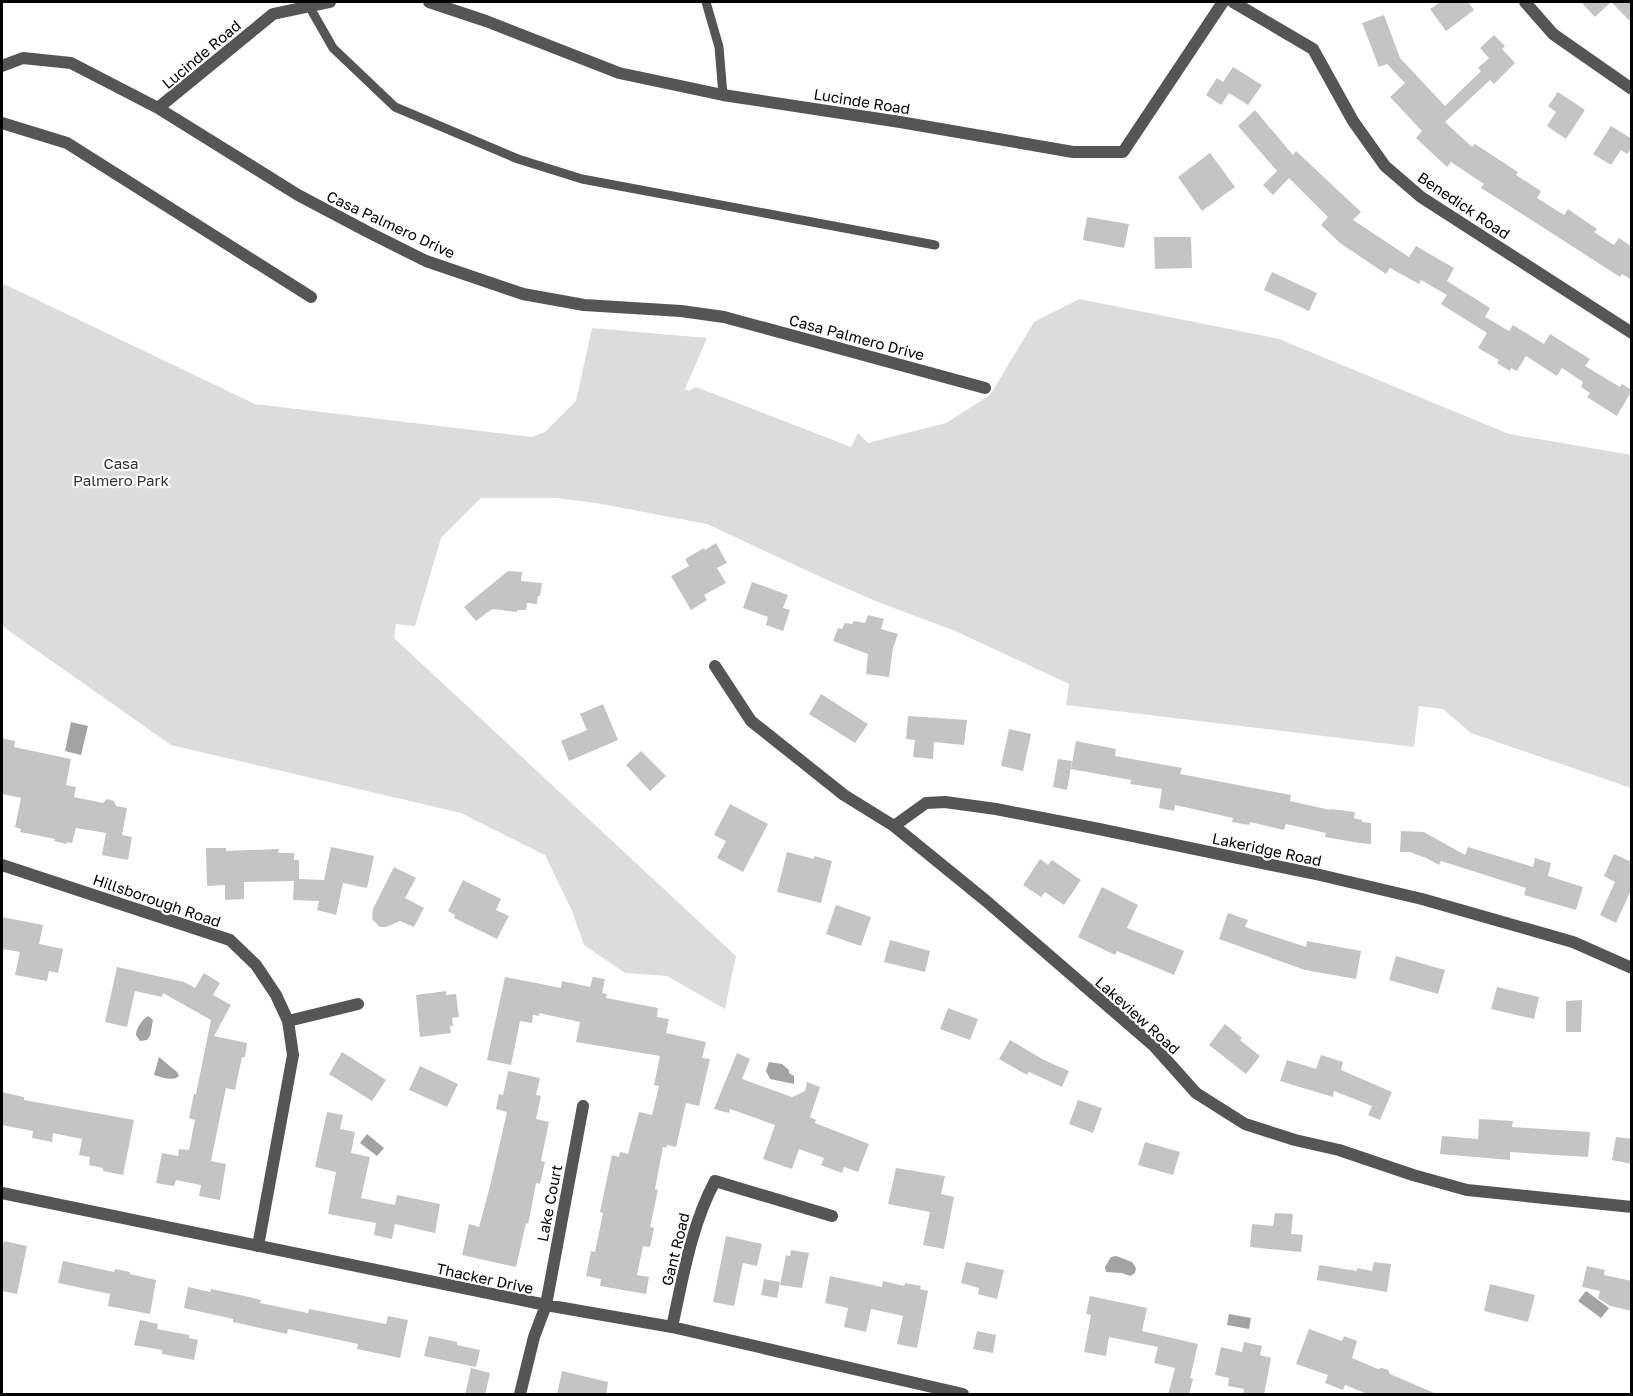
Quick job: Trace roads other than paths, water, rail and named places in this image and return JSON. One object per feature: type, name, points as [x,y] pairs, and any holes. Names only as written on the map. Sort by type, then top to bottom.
[{"type":"street","name":"Lucinde Road","points":[[158,108],[273,14],[330,2]]},
{"type":"street","name":"Lucinde Road","points":[[429,2],[486,21],[619,73],[723,95],[900,122],[1073,152],[1123,152],[1223,2]]},
{"type":"street","name":"Benedick Road","points":[[1233,2],[1313,49],[1353,121],[1385,166],[1421,197],[1632,333]]},
{"type":"street","points":[[1525,2],[1553,34],[1632,89]]},
{"type":"street","name":"Casa Palmero Drive","points":[[2,66],[23,58],[70,63],[158,108],[298,195],[368,232],[426,261],[523,294],[584,305],[681,311],[724,317],[985,388]]},
{"type":"street","points":[[2,123],[67,143],[311,297]]},
{"type":"street","name":"Lakeview Road","points":[[715,666],[752,721],[844,795],[894,826],[985,900],[1154,1046],[1196,1093],[1245,1124],[1295,1140],[1339,1150],[1467,1190],[1632,1207]]},
{"type":"street","name":"Lakeridge Road","points":[[894,826],[926,803],[945,802],[1141,837],[1422,899],[1573,942],[1632,968]]},
{"type":"street","name":"Hillsborough Road","points":[[2,865],[230,940],[256,964],[276,995],[288,1021],[293,1055],[258,1246]]},
{"type":"street","points":[[288,1021],[358,1004]]},
{"type":"street","name":"Lake Court","points":[[520,1395],[534,1337],[546,1305],[583,1106]]},
{"type":"street","name":"Gant Road","points":[[672,1327],[693,1234],[703,1204],[715,1181],[832,1216]]},
{"type":"street","name":"Thacker Drive","points":[[2,1193],[546,1305],[672,1327],[963,1395]]},
{"type":"lane","points":[[706,2],[719,47],[723,95]]},
{"type":"lane","points":[[309,6],[333,48],[395,106],[518,159],[582,179],[935,245]]},
{"type":"park label","name":"Casa Palmero Park","points":[[121,472]]}]
